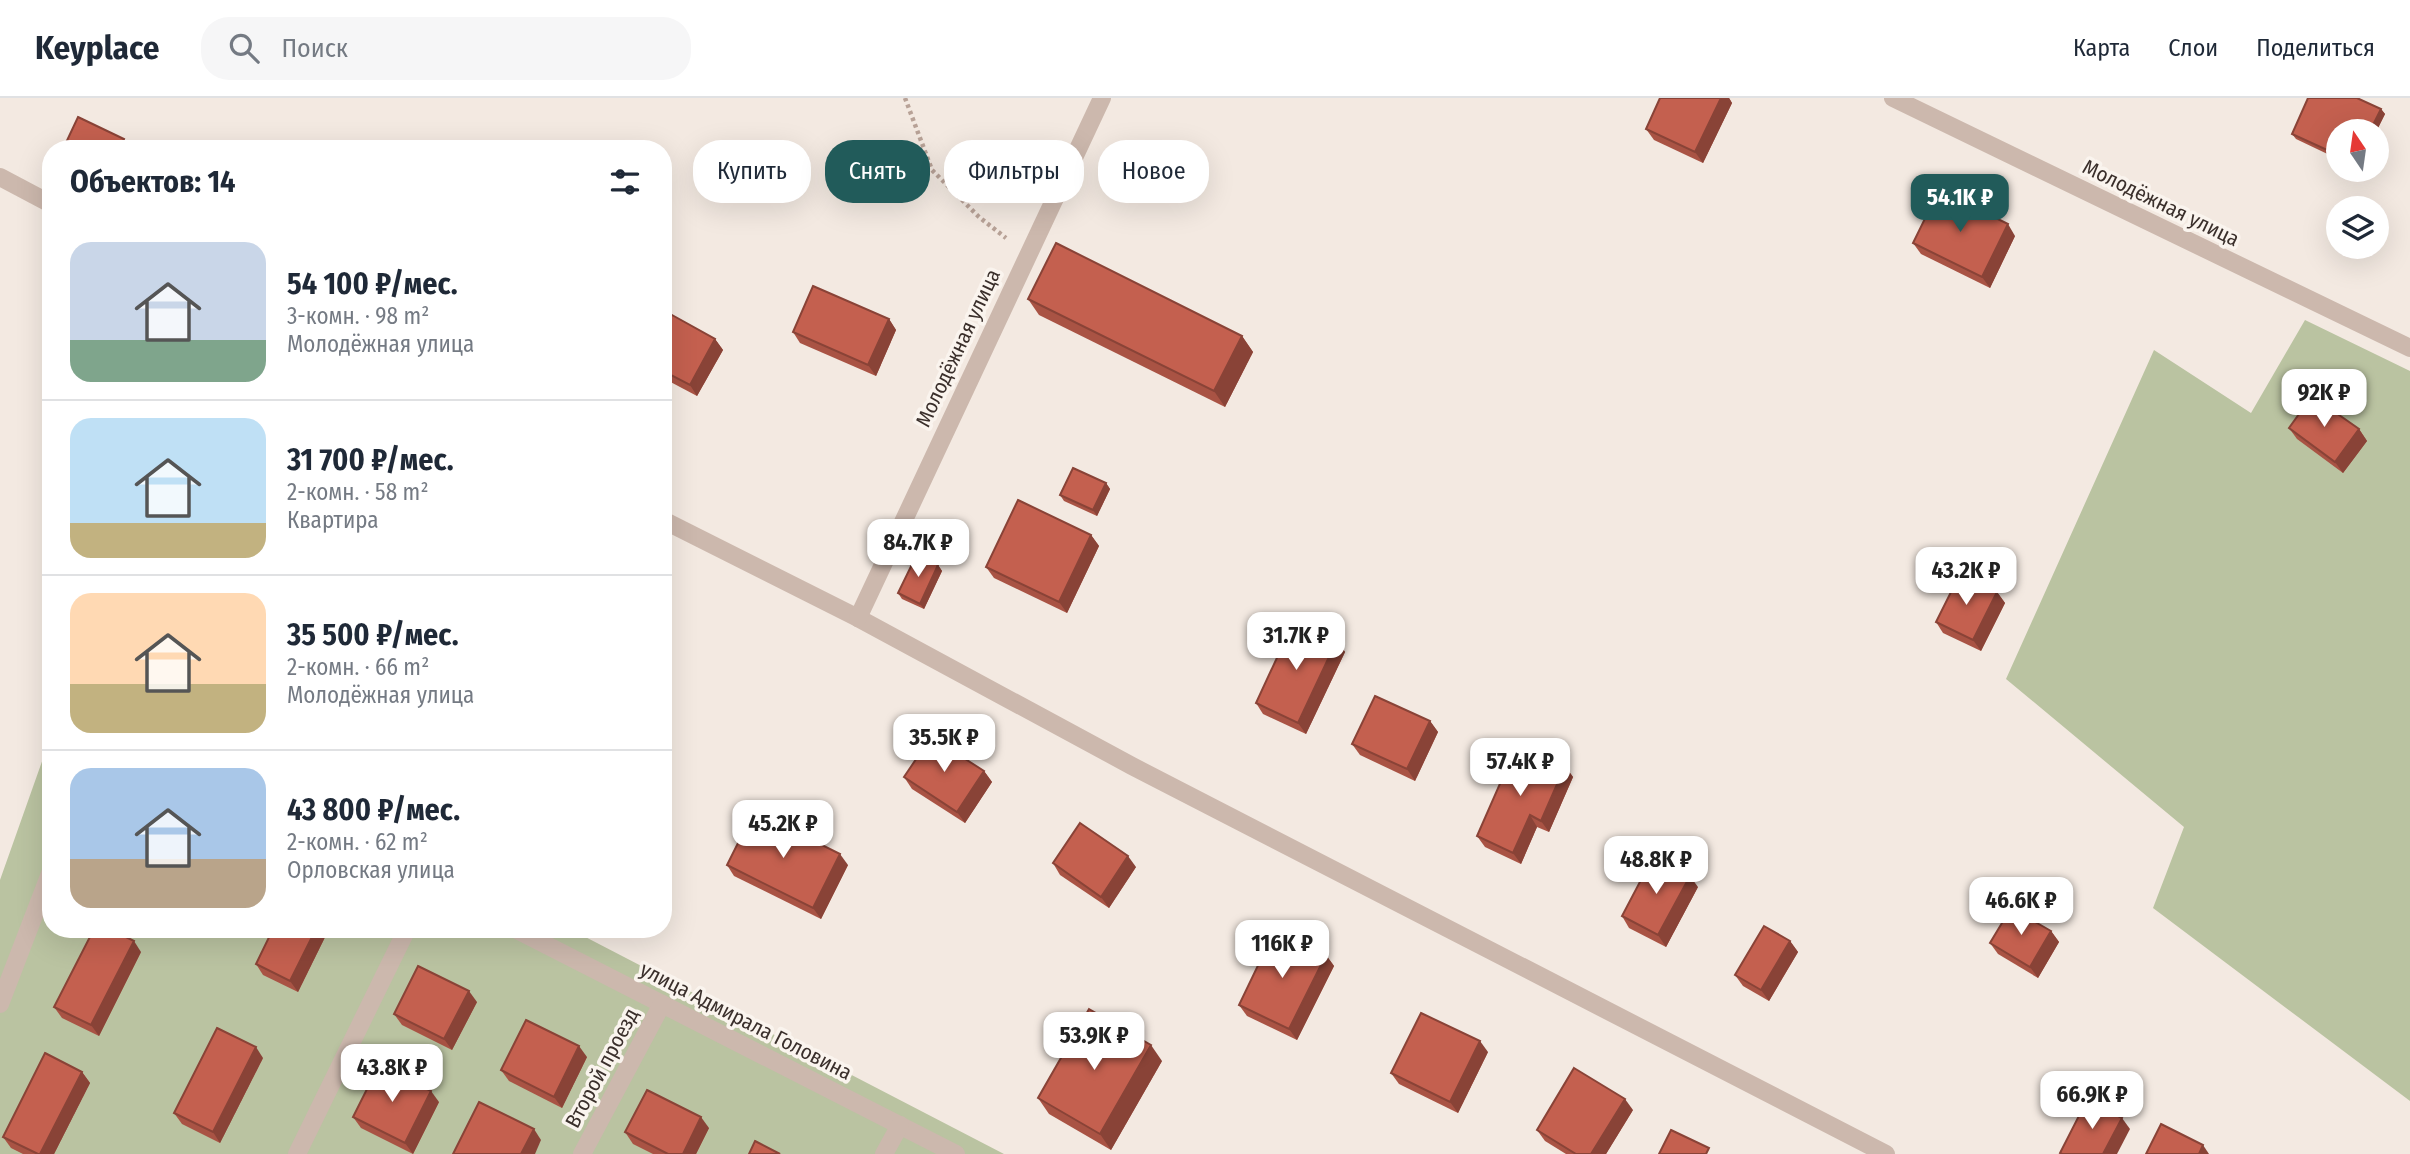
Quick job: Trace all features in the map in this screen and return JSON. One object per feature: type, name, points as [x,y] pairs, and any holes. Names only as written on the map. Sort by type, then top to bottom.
[{"type":"street","name":"Молодёжная улица","points":[[858,618],[1101,98]]},
{"type":"street","name":"Молодёжная улица","points":[[1893,98],[2410,348]]},
{"type":"street","points":[[0,177],[42,199]]},
{"type":"street","points":[[672,525],[858,618],[1132,766],[1886,1154]]},
{"type":"street","points":[[0,1004],[42,894]]},
{"type":"street","points":[[297,1154],[403,938]]},
{"type":"street","name":"улица Адмирала Головина","points":[[533,938],[956,1154]]},
{"type":"street","name":"Второй проезд","points":[[582,1154],[662,1004]]},
{"type":"street","points":[[884,1154],[900,1125]]},
{"type":"path","points":[[905,98],[932,170],[979,217],[1026,255]]},
{"type":"green space","points":[[2305,320],[2410,371],[2410,1101],[2153,908],[2184,827],[2006,679],[2154,350],[2251,413]]},
{"type":"green space","points":[[42,761],[42,938],[587,938],[1004,1154],[0,1154],[0,880]]},
{"type":"building","points":[[1660,98],[1721,98],[1695,152],[1646,129]]},
{"type":"building","points":[[2308,98],[2357,98],[2381,109],[2376,119],[2326,119],[2326,150],[2292,134]]},
{"type":"building","points":[[78,117],[124,139],[124,140],[67,140]]},
{"type":"building","points":[[1939,190],[2008,224],[1982,277],[1913,243]]},
{"type":"building","points":[[1056,243],[1242,336],[1214,391],[1028,299]]},
{"type":"building","points":[[813,286],[889,319],[868,365],[793,332]]},
{"type":"building","points":[[672,315],[715,339],[690,385],[672,376]]},
{"type":"building","points":[[2312,396],[2359,429],[2335,462],[2289,428]]},
{"type":"building","points":[[1073,468],[1106,483],[1093,510],[1060,495]]},
{"type":"building","points":[[1018,500],[1091,535],[1059,602],[986,567]]},
{"type":"building","points":[[917,554],[938,565],[920,604],[898,593]]},
{"type":"building","points":[[1960,574],[1997,592],[1973,640],[1936,622]]},
{"type":"building","points":[[1294,621],[1337,640],[1298,723],[1256,703]]},
{"type":"building","points":[[1375,696],[1430,721],[1407,769],[1352,744]]},
{"type":"building","points":[[931,737],[984,771],[957,812],[904,777]]},
{"type":"building","points":[[1517,745],[1565,766],[1541,821],[1530,815],[1513,853],[1477,836]]},
{"type":"building","points":[[754,811],[840,854],[813,908],[727,865]]},
{"type":"building","points":[[1080,823],[1128,856],[1101,897],[1053,863]]},
{"type":"building","points":[[1653,857],[1690,876],[1658,935],[1622,916]]},
{"type":"building","points":[[2011,908],[2051,931],[2030,967],[1990,943]]},
{"type":"building","points":[[1764,926],[1790,941],[1761,990],[1735,975]]},
{"type":"building","points":[[1275,930],[1326,955],[1289,1029],[1239,1005]]},
{"type":"building","points":[[89,938],[128,938],[134,941],[91,1025],[54,1007]]},
{"type":"building","points":[[269,938],[312,938],[290,981],[256,964]]},
{"type":"building","points":[[418,966],[469,991],[444,1039],[394,1014]]},
{"type":"building","points":[[1089,1009],[1151,1045],[1100,1134],[1038,1098]]},
{"type":"building","points":[[1421,1013],[1480,1041],[1450,1102],[1391,1073]]},
{"type":"building","points":[[526,1020],[579,1046],[554,1097],[501,1070]]},
{"type":"building","points":[[217,1028],[256,1047],[213,1132],[174,1113]]},
{"type":"building","points":[[45,1053],[82,1072],[38,1154],[3,1137]]},
{"type":"building","points":[[379,1065],[431,1091],[405,1143],[353,1117]]},
{"type":"building","points":[[1574,1068],[1625,1099],[1591,1154],[1576,1154],[1537,1130]]},
{"type":"building","points":[[647,1090],[701,1117],[683,1154],[668,1154],[625,1132]]},
{"type":"building","points":[[2087,1100],[2122,1118],[2103,1154],[2062,1154],[2060,1153]]},
{"type":"building","points":[[479,1102],[534,1129],[521,1154],[453,1154]]},
{"type":"building","points":[[2161,1124],[2203,1145],[2199,1154],[2146,1154]]},
{"type":"building","points":[[1671,1130],[1709,1148],[1706,1154],[1659,1154]]},
{"type":"building","points":[[755,1141],[780,1154],[749,1154]]}]
